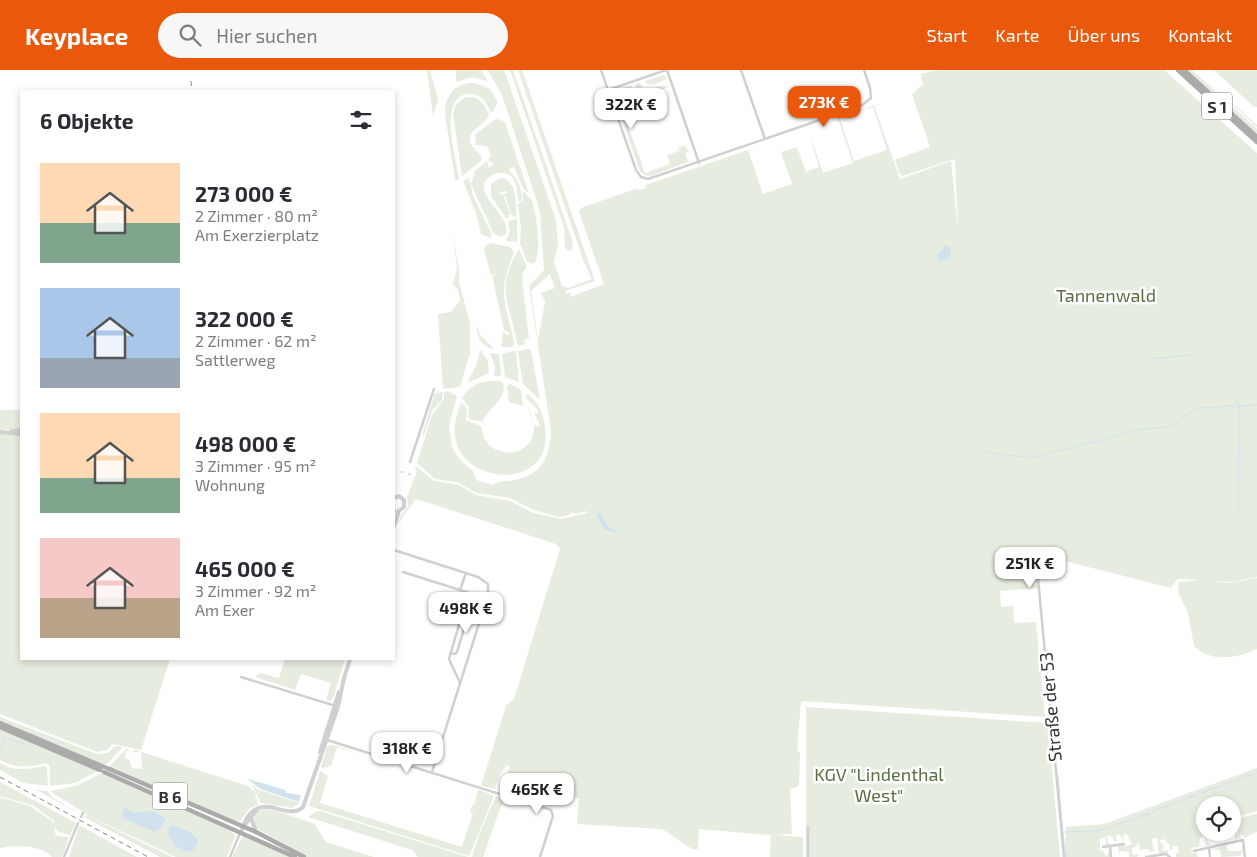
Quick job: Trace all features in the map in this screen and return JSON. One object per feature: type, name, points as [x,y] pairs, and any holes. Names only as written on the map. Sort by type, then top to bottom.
[{"type":"main road","name":"S 1","points":[[1178,70],[1257,142]]},
{"type":"main road","name":"S 1","points":[[1184,70],[1257,136]]},
{"type":"main road","name":"B 6","points":[[0,723],[242,829],[295,857]]},
{"type":"main road","name":"B 6","points":[[0,727],[104,769]]},
{"type":"main road","name":"B 6","points":[[242,829],[256,832],[304,857]]},
{"type":"street","points":[[601,70],[636,170],[641,177],[648,180],[861,106],[870,98],[870,88],[864,70]]},
{"type":"street","points":[[608,90],[666,70],[699,163]]},
{"type":"street","points":[[741,70],[765,139]]},
{"type":"street","points":[[410,462],[434,389]]},
{"type":"street","points":[[0,432],[20,430]]},
{"type":"street","points":[[6,432],[20,434]]},
{"type":"street","points":[[395,498],[399,496],[404,500],[404,507],[395,510]]},
{"type":"street","points":[[395,550],[466,573],[484,580],[488,584],[488,595],[432,772]]},
{"type":"street","name":"Straße der 53","points":[[1036,557],[1064,857]]},
{"type":"street","points":[[403,572],[477,597],[476,604],[470,609],[457,652],[455,654],[450,653]]},
{"type":"street","points":[[460,590],[466,573]]},
{"type":"street","points":[[460,683],[449,662],[464,607],[482,612]]},
{"type":"street","points":[[230,857],[250,813],[260,807],[268,806],[290,811],[301,809],[350,660]]},
{"type":"street","points":[[242,677],[336,706]]},
{"type":"street","points":[[325,739],[550,810],[553,816],[540,857]]},
{"type":"street","points":[[242,829],[260,807]]},
{"type":"street","points":[[81,817],[83,813]]},
{"type":"street","points":[[251,818],[256,832]]},
{"type":"street","points":[[64,857],[78,823]]},
{"type":"street","points":[[808,828],[808,857]]},
{"type":"street","points":[[1194,851],[1210,849],[1243,840],[1245,857]]},
{"type":"street","points":[[1104,847],[1124,844]]},
{"type":"street","points":[[1110,846],[1111,857]]},
{"type":"street","points":[[1210,849],[1210,857]]},
{"type":"street","points":[[1146,857],[1166,854],[1170,857]]},
{"type":"green space","points":[[427,70],[430,70],[438,100],[433,116]]},
{"type":"green space","points":[[456,70],[481,70],[488,81],[472,77],[456,82]]},
{"type":"green space","name":"Tannenwald","points":[[488,70],[504,70],[556,220],[558,245],[554,262],[562,286],[568,288],[592,279],[584,262],[518,70],[522,70],[595,281],[565,291],[567,294],[571,292],[570,297],[604,284],[579,212],[581,208],[638,188],[639,190],[646,188],[646,185],[748,150],[763,194],[792,184],[781,152],[797,147],[806,172],[819,167],[808,129],[823,173],[853,163],[838,118],[854,114],[840,119],[854,161],[887,150],[873,107],[859,111],[874,105],[900,179],[951,161],[958,229],[955,159],[902,176],[899,173],[895,160],[930,147],[912,94],[923,84],[921,74],[938,70],[1164,70],[1257,153],[1257,577],[1232,582],[1210,581],[1230,583],[1257,578],[1257,649],[1241,655],[1216,657],[1208,655],[1194,646],[1188,613],[1178,592],[1179,582],[1200,580],[1177,579],[1171,588],[1061,560],[1035,559],[1038,588],[1000,591],[1001,607],[1013,606],[1014,623],[1036,622],[1045,717],[801,701],[797,751],[800,752],[799,786],[790,789],[792,834],[773,835],[803,837],[803,857],[770,857],[771,835],[699,829],[698,849],[692,849],[662,829],[577,824],[579,799],[504,780],[510,767],[507,765],[500,774],[495,789],[481,786],[506,706],[514,699],[560,549],[556,544],[420,500],[415,500],[398,524],[401,515],[408,507],[407,497],[414,479],[412,477],[415,478],[416,466],[434,481],[459,485],[476,495],[510,501],[533,513],[562,519],[587,513],[587,511],[575,514],[574,512],[559,517],[534,510],[510,498],[477,493],[457,482],[435,479],[417,463],[432,415],[444,399],[444,393],[448,391],[457,396],[449,426],[452,447],[459,459],[473,471],[476,480],[493,485],[524,478],[532,474],[543,463],[551,440],[529,286],[544,270],[540,212],[502,95]],"holes":[[[550,274],[555,288],[541,293],[545,302],[538,341],[531,291]]]},
{"type":"green space","points":[[510,70],[513,70],[573,243],[572,249],[569,251],[565,248],[564,227]]},
{"type":"green space","points":[[1186,70],[1192,70],[1257,129],[1257,134]]},
{"type":"green space","points":[[1194,70],[1257,125],[1257,127]]},
{"type":"green space","points":[[1214,70],[1257,70],[1257,107],[1254,107]]},
{"type":"green space","points":[[663,75],[667,78],[656,84],[648,84],[645,81]]},
{"type":"green space","points":[[475,83],[490,89],[498,102],[492,113],[480,97],[467,94],[458,98],[453,106],[451,130],[459,178],[457,181],[455,180],[445,107],[452,91],[462,85]]},
{"type":"green space","points":[[640,83],[644,91],[661,86],[670,86],[621,106],[645,173],[670,164],[667,155],[676,152],[676,149],[677,152],[680,151],[677,149],[684,145],[689,152],[685,153],[688,161],[690,161],[651,176],[644,175],[640,171],[616,102],[636,95],[638,91],[635,84]]},
{"type":"green space","points":[[632,85],[631,92],[614,98],[615,91]]},
{"type":"green space","points":[[466,97],[478,99],[489,114],[470,136],[472,146],[481,155],[481,161],[462,176],[453,114],[456,104]]},
{"type":"green space","points":[[498,119],[505,122],[529,194],[523,188],[514,167],[511,167],[509,171],[515,176],[520,186],[521,201],[518,201],[516,185],[508,174],[497,173],[487,179],[484,186],[485,193],[506,226],[506,234],[501,237],[494,234],[471,184],[475,171],[487,161],[489,168],[494,164],[488,160],[491,155],[487,146],[476,145],[475,135]]},
{"type":"green space","points":[[469,178],[473,196],[492,235],[490,238],[481,234],[476,213],[463,181]]},
{"type":"green space","points":[[499,178],[505,179],[512,186],[516,217],[512,215],[504,194],[507,193],[506,191],[499,192],[503,194],[511,215],[508,215],[509,218],[506,218],[491,196],[491,184]]},
{"type":"green space","points":[[523,191],[531,199],[537,223],[538,251],[534,264],[527,262],[520,244],[521,229],[518,204],[523,201]]},
{"type":"green space","points":[[517,219],[517,242],[506,241],[510,231],[508,221]]},
{"type":"green space","points":[[452,228],[459,282],[470,323],[470,353],[460,387],[443,389],[438,314],[451,312],[460,301],[458,290],[453,283],[457,269]]},
{"type":"green space","points":[[491,243],[510,247],[514,252],[504,288],[504,297],[514,342],[513,347],[501,347],[503,332],[508,336],[510,333],[504,330],[492,276],[497,274],[491,275],[484,250],[486,245]]},
{"type":"green space","points":[[519,249],[527,267],[523,272],[522,279],[529,338],[524,340],[524,343],[527,343],[520,346],[517,344],[506,297],[507,276],[511,263]]},
{"type":"green space","points":[[476,325],[481,336],[494,349],[483,344],[477,334]]},
{"type":"green space","points":[[480,349],[488,361],[489,373],[467,383],[477,364]]},
{"type":"green space","points":[[531,350],[540,400],[523,384],[518,351]]},
{"type":"green space","points":[[514,351],[516,353],[519,382],[505,377],[502,354]]},
{"type":"green space","points":[[490,353],[499,354],[501,376],[494,376],[495,366]]},
{"type":"green space","points":[[488,381],[503,383],[504,389],[500,399],[483,421],[471,420],[468,417],[469,407],[462,398],[473,386]]},
{"type":"green space","points":[[510,384],[521,390],[523,406],[509,402],[507,387]]},
{"type":"green space","points":[[443,392],[442,400],[432,411],[424,436],[422,435],[435,393]]},
{"type":"green space","points":[[528,394],[540,409],[545,427],[544,448],[536,463],[522,471],[506,475],[489,472],[473,465],[461,453],[455,436],[455,423],[461,402],[467,409],[466,420],[482,427],[485,438],[491,446],[499,451],[518,451],[526,446],[532,438],[533,422],[535,426],[540,426],[534,412],[537,414],[538,410],[525,397]]},
{"type":"green space","points":[[0,410],[20,410],[20,428],[0,430]]},
{"type":"green space","points":[[0,433],[20,435],[20,660],[170,660],[141,750],[112,744],[107,750],[97,752],[0,714]]},
{"type":"green space","points":[[285,660],[345,660],[333,698],[330,701],[326,700],[331,683],[301,674],[295,690],[255,677],[260,673],[279,678]]},
{"type":"green space","name":"KGV \"Lindenthal West\"","points":[[806,707],[1048,723],[1060,857],[806,857]]},
{"type":"green space","points":[[0,717],[97,754],[108,753],[115,746],[123,747],[105,766],[0,721]]},
{"type":"green space","points":[[0,729],[98,771],[75,783],[50,786],[50,766],[47,763],[23,766],[12,765],[0,760]]},
{"type":"green space","points":[[334,745],[362,755],[337,747],[331,766],[323,768],[321,767],[327,747]]},
{"type":"green space","points":[[127,748],[130,752],[126,751],[125,758],[129,759],[132,768],[142,769],[141,752],[131,752],[135,750],[248,786],[255,792],[258,804],[250,808],[240,821],[231,820],[109,767]]},
{"type":"green space","points":[[0,763],[17,769],[45,766],[47,768],[48,786],[23,783],[0,770]]},
{"type":"green space","points":[[1257,768],[1257,811],[1241,816],[1241,796],[1196,796],[1196,841],[1200,841],[1199,845],[1203,846],[1191,848],[1192,851],[1188,852],[1197,853],[1198,857],[1176,857],[1176,854],[1179,852],[1178,846],[1172,846],[1172,850],[1170,850],[1169,843],[1166,843],[1165,839],[1160,840],[1161,844],[1164,845],[1162,851],[1167,850],[1168,853],[1159,854],[1157,838],[1152,839],[1154,851],[1150,852],[1148,849],[1140,850],[1139,844],[1136,844],[1137,846],[1132,848],[1133,855],[1138,854],[1137,857],[1129,857],[1129,852],[1120,851],[1120,857],[1118,846],[1132,845],[1127,834],[1123,835],[1124,843],[1120,834],[1116,836],[1117,841],[1114,841],[1111,836],[1107,836],[1108,843],[1112,845],[1103,845],[1106,844],[1105,837],[1100,839],[1100,850],[1104,852],[1105,856],[1108,855],[1109,851],[1110,857],[1065,857],[1066,827],[1104,824]]},
{"type":"green space","points":[[320,771],[328,776],[320,803],[462,847],[473,813],[470,812],[472,805],[475,804],[477,792],[480,790],[494,796],[469,856],[309,806]]},
{"type":"green space","points":[[102,773],[230,829],[235,837],[227,857],[176,857],[91,817],[50,791],[76,786]]},
{"type":"green space","points":[[0,782],[76,823],[70,835],[59,832],[54,827],[56,836],[69,837],[62,857],[52,857],[35,848],[13,846],[0,848],[0,797],[30,806],[52,821],[53,825],[54,821],[34,806],[0,796]]},
{"type":"green space","points":[[252,785],[259,790],[300,803],[292,808],[261,803]]},
{"type":"green space","points":[[36,790],[48,791],[52,797],[80,814]]},
{"type":"green space","points":[[496,796],[505,798],[505,801],[501,806],[483,857],[472,857],[480,832]]},
{"type":"green space","points":[[263,809],[277,811],[315,824],[326,842],[374,857],[307,857],[256,828],[255,817]]},
{"type":"green space","points":[[317,811],[468,857],[418,857],[412,850],[308,817]]},
{"type":"green space","points":[[1257,814],[1257,832],[1244,838],[1241,835],[1241,817]]},
{"type":"green space","points":[[86,815],[172,857],[160,857],[84,817]]},
{"type":"green space","points":[[79,825],[137,857],[69,857]]},
{"type":"green space","points":[[243,836],[246,836],[292,857],[232,857]]},
{"type":"green space","points":[[1226,845],[1228,851],[1241,851],[1243,845],[1243,852],[1239,856],[1221,857],[1220,850],[1212,850]]},
{"type":"water","points":[[945,246],[949,246],[951,254],[949,259],[938,260],[937,255]]},
{"type":"water","points":[[598,512],[602,515],[608,527],[616,530],[617,533],[604,529],[597,515]]},
{"type":"water","points":[[248,779],[285,790],[287,793],[301,795],[299,802],[260,789]]},
{"type":"water","points":[[507,784],[528,785],[530,789],[526,796],[507,790]]},
{"type":"water","points":[[125,808],[136,813],[144,811],[155,812],[165,819],[161,828],[155,832],[123,818],[122,812]]},
{"type":"water","points":[[170,826],[182,828],[193,835],[198,841],[194,850],[184,852],[176,846],[167,833]]},
{"type":"waterway","points":[[1150,359],[1191,355],[1239,405],[1238,510]]},
{"type":"waterway","points":[[984,452],[1031,458],[1143,429],[1169,427],[1197,408],[1257,405]]},
{"type":"waterway","points":[[0,750],[5,738],[28,745]]},
{"type":"waterway","points":[[1153,811],[1253,774]]},
{"type":"waterway","points":[[1058,775],[1063,832],[1097,831],[1150,813]]},
{"type":"waterway","points":[[1063,833],[1066,857]]},
{"type":"railway","points":[[191,81],[192,90]]},
{"type":"railway","points":[[0,777],[148,857]]}]
